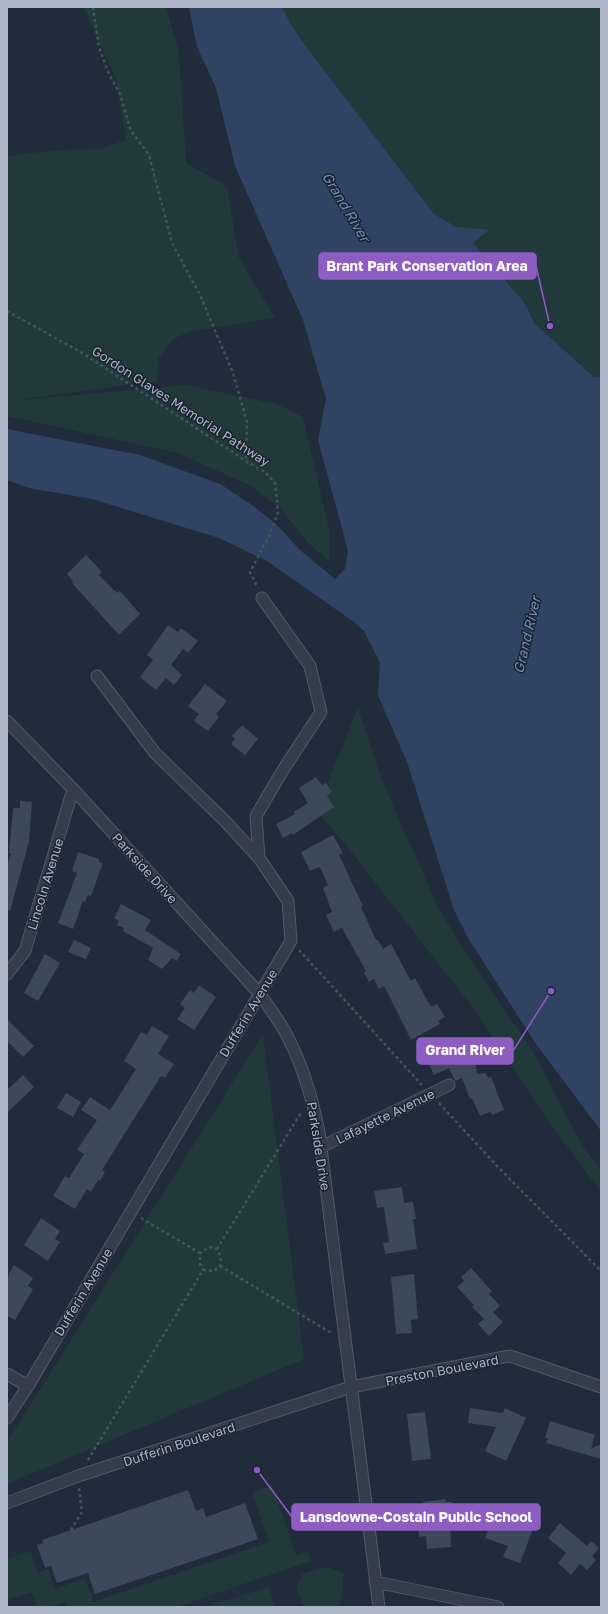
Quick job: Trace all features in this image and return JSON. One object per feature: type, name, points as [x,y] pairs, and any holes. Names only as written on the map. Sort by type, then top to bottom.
[{"type":"street","points":[[259,858],[256,816],[283,770],[321,712],[310,666],[262,598]]},
{"type":"street","points":[[98,676],[155,753],[225,821],[259,858],[288,901],[291,941]]},
{"type":"street","name":"Parkside Drive","points":[[7,721],[73,789],[260,994],[284,1030],[312,1095],[321,1147],[379,1607]]},
{"type":"street","name":"Lincoln Avenue","points":[[7,974],[25,951],[73,789]]},
{"type":"street","name":"Dufferin Avenue","points":[[7,1418],[28,1386],[291,941]]},
{"type":"street","name":"Lafayette Avenue","points":[[321,1147],[449,1085]]},
{"type":"street","name":"Preston Boulevard","points":[[351,1387],[510,1356],[601,1387]]},
{"type":"street","points":[[7,1374],[28,1386]]},
{"type":"street","name":"Dufferin Boulevard","points":[[7,1503],[78,1476],[351,1387]]},
{"type":"street","points":[[375,1582],[498,1607]]},
{"type":"path","points":[[93,7],[99,48],[109,74],[120,94],[131,131],[148,155],[172,243],[200,295],[233,372],[247,422],[246,461]]},
{"type":"path","name":"Gordon Glaves Memorial Pathway","points":[[7,311],[84,354],[265,472],[275,482],[278,512],[270,534],[250,572],[262,598]]},
{"type":"path","points":[[291,941],[497,1166],[601,1271]]},
{"type":"path","points":[[217,1249],[312,1095]]},
{"type":"path","points":[[131,1212],[200,1253]]},
{"type":"path","points":[[200,1253],[209,1247],[217,1249],[221,1257],[220,1266],[214,1271],[203,1270]]},
{"type":"path","points":[[200,1253],[200,1264],[203,1270]]},
{"type":"path","points":[[220,1266],[345,1341]]},
{"type":"path","points":[[71,1530],[82,1512],[78,1476],[203,1270]]},
{"type":"green space","points":[[83,7],[166,7],[179,53],[186,163],[227,186],[239,258],[275,318],[188,332],[172,340],[158,359],[157,381],[11,401],[186,385],[276,404],[303,417],[329,529],[329,561],[310,545],[281,509],[249,485],[178,453],[7,416],[7,156],[57,150],[100,149],[126,140],[116,79]]},
{"type":"green space","points":[[282,7],[601,7],[601,527],[446,221],[434,214],[314,57],[291,25]]},
{"type":"green space","points":[[358,708],[383,783],[439,909],[463,948],[532,1050],[583,1147],[601,1170],[601,1192],[547,1119],[473,1008],[342,840],[316,811]]},
{"type":"green space","points":[[263,1034],[304,1359],[7,1484],[7,1442]]},
{"type":"green space","points":[[272,1485],[296,1555],[308,1551],[311,1561],[176,1607],[68,1607],[66,1602],[49,1607],[37,1607],[31,1592],[7,1600],[7,1559],[31,1551],[38,1573],[48,1569],[55,1589],[85,1578],[93,1602],[269,1542],[252,1492]]},
{"type":"green space","points":[[328,1567],[344,1574],[340,1605],[337,1607],[307,1607],[302,1604],[297,1588],[302,1574]]},
{"type":"green space","points":[[269,1587],[275,1607],[204,1607]]},
{"type":"water","points":[[189,7],[282,7],[291,25],[314,57],[434,214],[456,227],[489,230],[473,243],[523,301],[535,324],[594,377],[601,377],[601,1131],[536,1044],[468,938],[454,910],[407,762],[378,696],[380,663],[364,631],[354,622],[267,561],[219,538],[92,499],[29,488],[7,480],[7,429],[140,455],[220,484],[255,507],[278,526],[300,550],[335,579],[345,569],[348,551],[318,440],[326,399],[303,320],[235,166],[216,88],[197,47]]},
{"type":"building","points":[[86,555],[102,572],[99,575],[117,593],[120,591],[140,614],[119,635],[72,583],[73,581],[67,574]]},
{"type":"building","points":[[168,625],[178,632],[181,628],[198,641],[188,653],[183,649],[171,665],[182,675],[174,685],[166,678],[156,690],[140,677],[153,660],[147,655]]},
{"type":"building","points":[[205,684],[227,701],[216,714],[219,717],[208,731],[194,721],[199,714],[188,706]]},
{"type":"building","points":[[242,725],[258,739],[245,755],[231,744],[235,739],[232,736]]},
{"type":"building","points":[[316,777],[322,785],[326,783],[332,792],[327,796],[334,807],[293,835],[292,833],[283,838],[276,824],[295,814],[294,812],[308,803],[299,788]]},
{"type":"building","points":[[20,801],[32,802],[29,842],[10,911],[7,910],[7,867],[11,853],[9,853],[13,808],[20,808]]},
{"type":"building","points":[[333,835],[343,853],[339,855],[363,906],[361,907],[376,940],[378,940],[383,949],[391,944],[411,981],[415,978],[431,1007],[437,1004],[445,1017],[438,1021],[440,1024],[411,1040],[384,986],[379,989],[374,979],[369,982],[364,972],[366,971],[342,928],[334,932],[326,915],[332,912],[323,888],[328,885],[320,867],[310,871],[301,852]]},
{"type":"building","points":[[78,852],[99,859],[99,862],[103,863],[91,896],[88,895],[85,902],[83,901],[73,929],[58,923],[77,873],[72,871]]},
{"type":"building","points":[[121,904],[151,920],[145,930],[181,954],[177,961],[172,958],[162,969],[148,960],[153,948],[123,931],[124,928],[117,925],[119,921],[114,918]]},
{"type":"building","points":[[74,940],[91,948],[86,959],[68,952]]},
{"type":"building","points":[[45,954],[60,963],[38,1001],[24,993]]},
{"type":"building","points":[[199,985],[216,997],[194,1030],[177,1019],[185,1008],[180,1004],[190,990],[194,993]]},
{"type":"building","points":[[7,1019],[34,1046],[23,1057],[7,1041]]},
{"type":"building","points":[[152,1026],[169,1036],[158,1054],[174,1064],[165,1078],[161,1076],[102,1170],[105,1172],[100,1181],[98,1180],[91,1192],[87,1189],[75,1209],[53,1196],[65,1176],[69,1178],[84,1154],[77,1150],[97,1120],[81,1110],[90,1097],[110,1110],[136,1069],[124,1061],[141,1032],[147,1035]]},
{"type":"building","points":[[468,1045],[474,1053],[477,1074],[486,1073],[488,1078],[491,1077],[504,1110],[492,1115],[490,1112],[480,1116],[472,1098],[470,1099],[462,1078],[455,1081],[449,1068],[434,1075],[426,1057],[439,1051],[442,1057]]},
{"type":"building","points":[[23,1075],[34,1087],[7,1113],[7,1090]]},
{"type":"building","points":[[66,1093],[81,1102],[73,1117],[57,1108]]},
{"type":"building","points":[[402,1187],[404,1203],[413,1202],[416,1219],[413,1219],[417,1249],[385,1254],[383,1243],[389,1242],[384,1207],[377,1208],[374,1191]]},
{"type":"building","points":[[41,1218],[60,1231],[55,1239],[60,1242],[48,1261],[24,1245]]},
{"type":"building","points":[[14,1265],[33,1278],[28,1286],[33,1289],[15,1320],[7,1316],[7,1283],[9,1274]]},
{"type":"building","points":[[471,1268],[492,1291],[489,1294],[500,1306],[493,1312],[503,1322],[489,1336],[478,1324],[484,1319],[472,1307],[474,1305],[457,1287],[464,1281],[461,1277]]},
{"type":"building","points":[[414,1274],[418,1319],[411,1320],[412,1333],[396,1334],[391,1277]]},
{"type":"building","points":[[470,1408],[503,1413],[505,1408],[526,1418],[506,1461],[485,1451],[496,1427],[468,1423]]},
{"type":"building","points":[[425,1412],[431,1459],[412,1461],[407,1414]]},
{"type":"building","points":[[550,1421],[595,1435],[591,1449],[601,1444],[601,1459],[546,1443],[548,1438],[545,1438]]},
{"type":"building","points":[[188,1490],[196,1511],[203,1508],[206,1517],[245,1503],[258,1539],[95,1594],[88,1573],[57,1583],[51,1566],[45,1568],[37,1545],[43,1543],[42,1540]]},
{"type":"building","points":[[445,1499],[446,1502],[452,1502],[454,1519],[450,1519],[451,1547],[427,1549],[426,1536],[419,1537],[418,1519],[424,1518],[423,1502]]},
{"type":"building","points":[[493,1518],[507,1523],[508,1519],[533,1529],[520,1563],[503,1557],[508,1546],[485,1538]]},
{"type":"building","points":[[560,1523],[587,1546],[591,1541],[599,1548],[592,1556],[596,1560],[587,1570],[580,1564],[571,1575],[558,1563],[566,1553],[548,1538]]},
{"type":"place","name":"Brant Park Conservation Area","points":[[550,326]]},
{"type":"place","name":"Grand River","points":[[551,991]]},
{"type":"place","name":"Lansdowne-Costain Public School","points":[[257,1470]]}]
